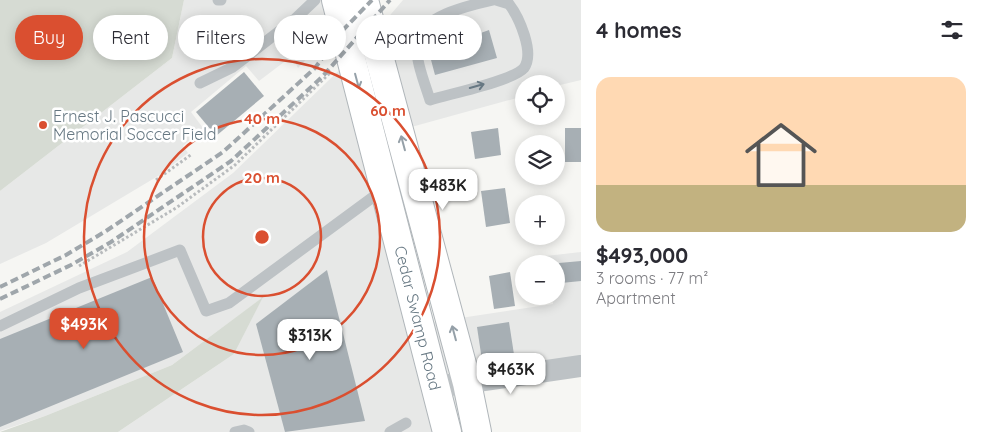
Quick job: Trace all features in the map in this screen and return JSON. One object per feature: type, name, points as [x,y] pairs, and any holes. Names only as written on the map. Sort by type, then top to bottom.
[{"type":"main road","name":"Cedar Swamp Road","points":[[336,0],[467,383],[477,432]]},
{"type":"main road","name":"Cedar Swamp Road","points":[[364,0],[436,387],[447,432]]},
{"type":"street","points":[[436,387],[581,366]]},
{"type":"lane","points":[[200,83],[233,68],[295,20],[315,0]]},
{"type":"lane","points":[[495,0],[509,4],[518,17],[529,55],[524,68],[509,77],[430,100],[417,55],[416,42],[425,26],[437,18],[495,0]]},
{"type":"lane","points":[[0,326],[80,288],[180,250],[206,311],[228,303],[399,184]]},
{"type":"lane","points":[[390,432],[406,423]]},
{"type":"lane","points":[[235,432],[244,430],[249,432]]},
{"type":"path","points":[[79,266],[176,208],[235,165],[334,69]]},
{"type":"path","points":[[156,180],[192,154]]},
{"type":"shaded area","name":"Ernest J. Pascucci Memorial Soccer Field","points":[[0,0],[184,0],[181,15],[178,15],[178,29],[172,58],[0,191]]},
{"type":"shaded area","points":[[184,0],[362,0],[346,17],[346,15],[274,15],[274,60],[287,60],[259,81],[246,66],[191,112],[203,128],[183,146],[188,153],[158,176],[46,243],[0,264],[0,191],[172,58],[178,29],[178,60],[264,60],[264,15],[181,15]]},
{"type":"shaded area","points":[[403,0],[581,0],[581,80],[565,84],[565,75],[515,75],[515,98],[386,134],[434,322],[546,305],[565,305],[565,255],[555,255],[581,252],[581,370],[457,388],[465,432],[118,432],[234,354],[262,298],[172,365],[45,416],[0,431],[0,312],[127,252],[233,173],[356,54],[356,60],[482,60],[482,15],[390,15]]},
{"type":"shaded area","points":[[294,60],[306,60],[298,68]]},
{"type":"shaded area","points":[[263,297],[234,354],[118,432],[0,432],[172,365]]},
{"type":"building","points":[[489,30],[497,58],[435,75],[431,60],[482,60],[482,33]]},
{"type":"building","points":[[244,72],[264,96],[216,136],[196,112]]},
{"type":"building","points":[[498,128],[501,155],[475,159],[471,132]]},
{"type":"building","points":[[565,128],[581,128],[581,162],[565,162]]},
{"type":"building","points":[[505,188],[510,223],[486,227],[481,191]]},
{"type":"building","points":[[581,261],[581,281],[565,283],[565,262]]},
{"type":"building","points":[[327,270],[365,421],[285,432],[256,324]]},
{"type":"building","points":[[510,272],[515,306],[494,309],[489,276]]},
{"type":"building","points":[[152,277],[183,352],[0,427],[0,339]]},
{"type":"building","points":[[509,322],[515,361],[483,367],[477,327]]},
{"type":"railway","points":[[0,287],[66,255],[106,231],[223,152],[315,68],[343,30],[372,0]]},
{"type":"railway","points":[[0,299],[71,265],[111,242],[231,161],[323,76],[390,0]]},
{"type":"place","name":"Ernest J. Pascucci Memorial Soccer Field","points":[[43,125]]}]
